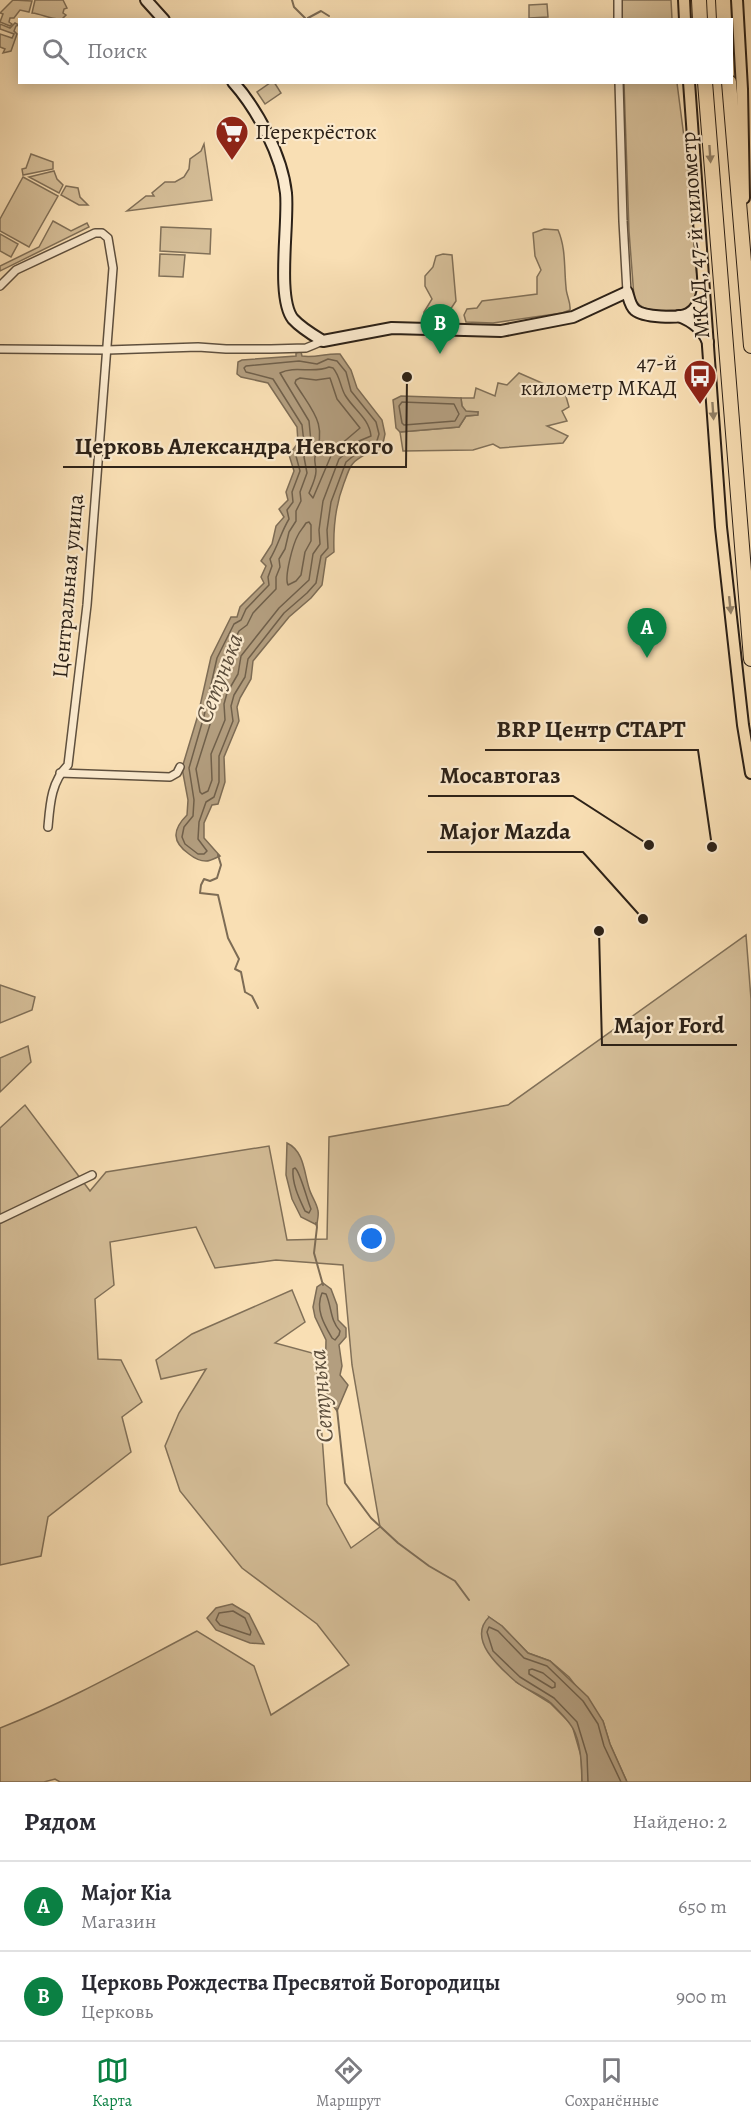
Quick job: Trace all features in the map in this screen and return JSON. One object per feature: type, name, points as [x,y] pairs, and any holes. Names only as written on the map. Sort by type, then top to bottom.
[{"type":"highway","points":[[699,0],[700,18]]},
{"type":"highway","points":[[723,0],[724,18]]},
{"type":"highway","name":"МКАД, 47-й километр","points":[[729,84],[751,346]]},
{"type":"highway","name":"МКАД, 47-й километр","points":[[705,89],[751,658]]},
{"type":"main road","points":[[684,0],[685,18]]},
{"type":"main road","points":[[736,0],[743,120],[743,249]]},
{"type":"main road","points":[[689,84],[721,527],[743,725],[751,773]]},
{"type":"street","points":[[146,0],[162,18]]},
{"type":"street","points":[[618,0],[618,18]]},
{"type":"street","points":[[234,84],[265,129],[285,187],[287,306],[293,319],[322,341]]},
{"type":"street","points":[[619,84],[627,292],[637,312],[687,319],[701,329],[708,342]]},
{"type":"street","name":"Центральная улица","points":[[0,286],[16,270],[95,233],[107,236],[113,268],[87,604],[68,765],[60,773],[53,788],[48,827]]},
{"type":"street","points":[[678,316],[687,314],[699,303],[704,288]]},
{"type":"street","points":[[0,349],[306,348],[322,341],[392,328],[501,331],[573,317],[627,292]]},
{"type":"street","points":[[60,773],[170,777],[177,773],[180,767]]},
{"type":"street","points":[[0,1219],[92,1175]]},
{"type":"shaded area","points":[[13,0],[32,1],[29,12],[20,10],[14,18],[10,18],[9,22],[12,24],[10,26],[0,22],[3,14],[0,13]]},
{"type":"shaded area","points":[[35,0],[63,0],[67,8],[64,9],[63,13],[66,15],[63,18],[50,18],[32,13]]},
{"type":"shaded area","points":[[622,0],[671,0],[672,18],[622,18]]},
{"type":"shaded area","points":[[547,4],[548,17],[529,18],[529,5]]},
{"type":"shaded area","points":[[15,23],[18,24],[14,31],[17,34],[11,51],[3,53],[5,49],[0,47],[0,34],[12,38],[14,34],[0,29],[0,24],[10,28]]},
{"type":"shaded area","points":[[269,84],[275,84],[281,93],[265,104],[257,92]]},
{"type":"shaded area","points":[[624,84],[677,84],[688,168],[698,289],[693,302],[688,307],[681,310],[661,311],[647,309],[637,303],[634,297],[629,231]]},
{"type":"shaded area","points":[[204,144],[212,200],[127,211],[146,196],[154,196],[152,193],[165,182],[175,182],[184,177],[189,169],[190,159],[201,151]]},
{"type":"shaded area","points":[[31,154],[53,162],[53,169],[23,175],[22,169],[26,168]]},
{"type":"shaded area","points":[[54,171],[57,179],[63,185],[59,193],[29,177]]},
{"type":"shaded area","points":[[23,177],[58,196],[29,247],[0,231],[0,219]]},
{"type":"shaded area","points":[[66,186],[78,188],[80,197],[88,205],[79,205],[61,195]]},
{"type":"shaded area","points":[[53,221],[71,231],[87,223],[89,227],[0,271],[0,266],[39,247]]},
{"type":"shaded area","points":[[161,227],[211,229],[210,254],[160,251]]},
{"type":"shaded area","points":[[544,229],[558,230],[561,237],[570,310],[493,323],[466,322],[464,315],[467,309],[477,308],[482,301],[537,294],[537,277],[541,270],[535,256],[533,233]]},
{"type":"shaded area","points":[[0,234],[18,244],[11,257],[0,251]]},
{"type":"shaded area","points":[[160,254],[185,255],[183,277],[159,276]]},
{"type":"shaded area","points":[[452,255],[456,301],[446,316],[447,321],[424,319],[424,312],[432,299],[425,286],[425,276],[433,267],[436,256]]},
{"type":"shaded area","points":[[519,373],[565,393],[569,407],[562,411],[567,421],[547,426],[568,436],[563,443],[500,448],[493,444],[473,450],[403,451],[400,432],[459,427],[466,416],[477,415],[478,412],[466,412],[461,398],[474,398],[476,388],[495,396],[498,383],[507,385]]},
{"type":"shaded area","points":[[746,935],[751,999],[751,1782],[627,1782],[610,1744],[603,1721],[569,1677],[550,1661],[528,1653],[502,1626],[489,1617],[516,1682],[550,1703],[572,1725],[581,1756],[582,1782],[60,1782],[55,1779],[44,1782],[0,1782],[0,1728],[76,1694],[197,1631],[254,1666],[271,1715],[349,1665],[317,1624],[242,1568],[180,1491],[165,1446],[179,1413],[206,1369],[161,1379],[156,1360],[192,1334],[292,1290],[305,1322],[275,1343],[316,1354],[327,1504],[351,1548],[380,1527],[352,1365],[343,1265],[276,1260],[215,1268],[196,1227],[110,1242],[114,1285],[95,1299],[98,1359],[121,1360],[142,1402],[122,1417],[131,1452],[48,1517],[41,1556],[0,1565],[0,1128],[25,1105],[90,1191],[106,1172],[269,1146],[287,1240],[327,1239],[329,1137],[508,1105]]},
{"type":"shaded area","points":[[0,985],[35,997],[32,1010],[0,1023]]},
{"type":"shaded area","points":[[28,1046],[31,1062],[0,1092],[0,1058]]},
{"type":"water","points":[[301,352],[302,356],[340,354],[351,370],[357,388],[382,420],[385,434],[382,448],[357,459],[348,472],[334,525],[334,552],[326,558],[322,585],[289,617],[253,661],[251,679],[237,707],[239,721],[224,757],[225,782],[218,804],[212,805],[204,823],[204,838],[220,856],[206,861],[193,857],[179,845],[177,840],[179,826],[187,815],[188,800],[182,768],[198,715],[211,657],[231,617],[237,617],[240,607],[264,583],[261,577],[266,566],[261,561],[272,544],[276,526],[284,517],[279,509],[288,500],[286,492],[294,471],[289,455],[298,443],[297,427],[268,383],[241,377],[237,374],[238,362],[296,356],[296,353]]},
{"type":"water","points":[[401,396],[461,398],[462,406],[466,411],[478,412],[478,415],[466,416],[459,427],[400,432],[396,428],[393,400]]},
{"type":"water","points":[[287,1143],[297,1151],[302,1162],[317,1208],[317,1225],[301,1217],[292,1199],[286,1175]]},
{"type":"water","points":[[323,1283],[331,1289],[337,1305],[338,1320],[346,1328],[346,1337],[339,1345],[342,1366],[340,1375],[348,1385],[337,1411],[325,1388],[326,1340],[315,1317],[313,1307],[317,1287]]},
{"type":"water","points":[[232,1604],[249,1614],[264,1644],[250,1643],[216,1630],[207,1618],[216,1608]]},
{"type":"water","points":[[489,1617],[502,1626],[528,1653],[550,1661],[588,1697],[603,1721],[610,1744],[627,1782],[582,1782],[580,1752],[574,1730],[551,1703],[515,1681],[494,1660],[483,1643],[483,1625]]},
{"type":"waterway","name":"Сетунька","points":[[292,0],[294,7],[305,18]]},
{"type":"waterway","points":[[308,18],[321,11],[329,16]]},
{"type":"waterway","name":"Сетунька","points":[[218,855],[221,865],[217,878],[210,881],[204,879],[200,893],[218,895],[228,938],[239,959],[235,969],[241,972],[245,992],[252,996],[258,1008]]},
{"type":"waterway","name":"Сетунька","points":[[316,1223],[314,1253],[323,1285]]},
{"type":"waterway","name":"Сетунька","points":[[337,1409],[345,1483],[371,1518],[398,1543],[429,1566],[455,1581],[469,1600]]},
{"type":"place","name":"Перекрёсток","points":[[232,161]]},
{"type":"place","name":"Церковь Рождества Пресвятой Богородицы","points":[[440,354]]},
{"type":"place","name":"Церковь Александра Невского","points":[[407,377]]},
{"type":"place","name":"47-й километр МКАД","points":[[700,405]]},
{"type":"place","name":"Major Kia","points":[[647,658]]},
{"type":"place","name":"Мосавтогаз","points":[[649,845]]},
{"type":"place","name":"BRP Центр СТАРТ","points":[[712,847]]},
{"type":"place","name":"Major Mazda","points":[[643,919]]},
{"type":"place","name":"Major Ford","points":[[599,931]]}]
